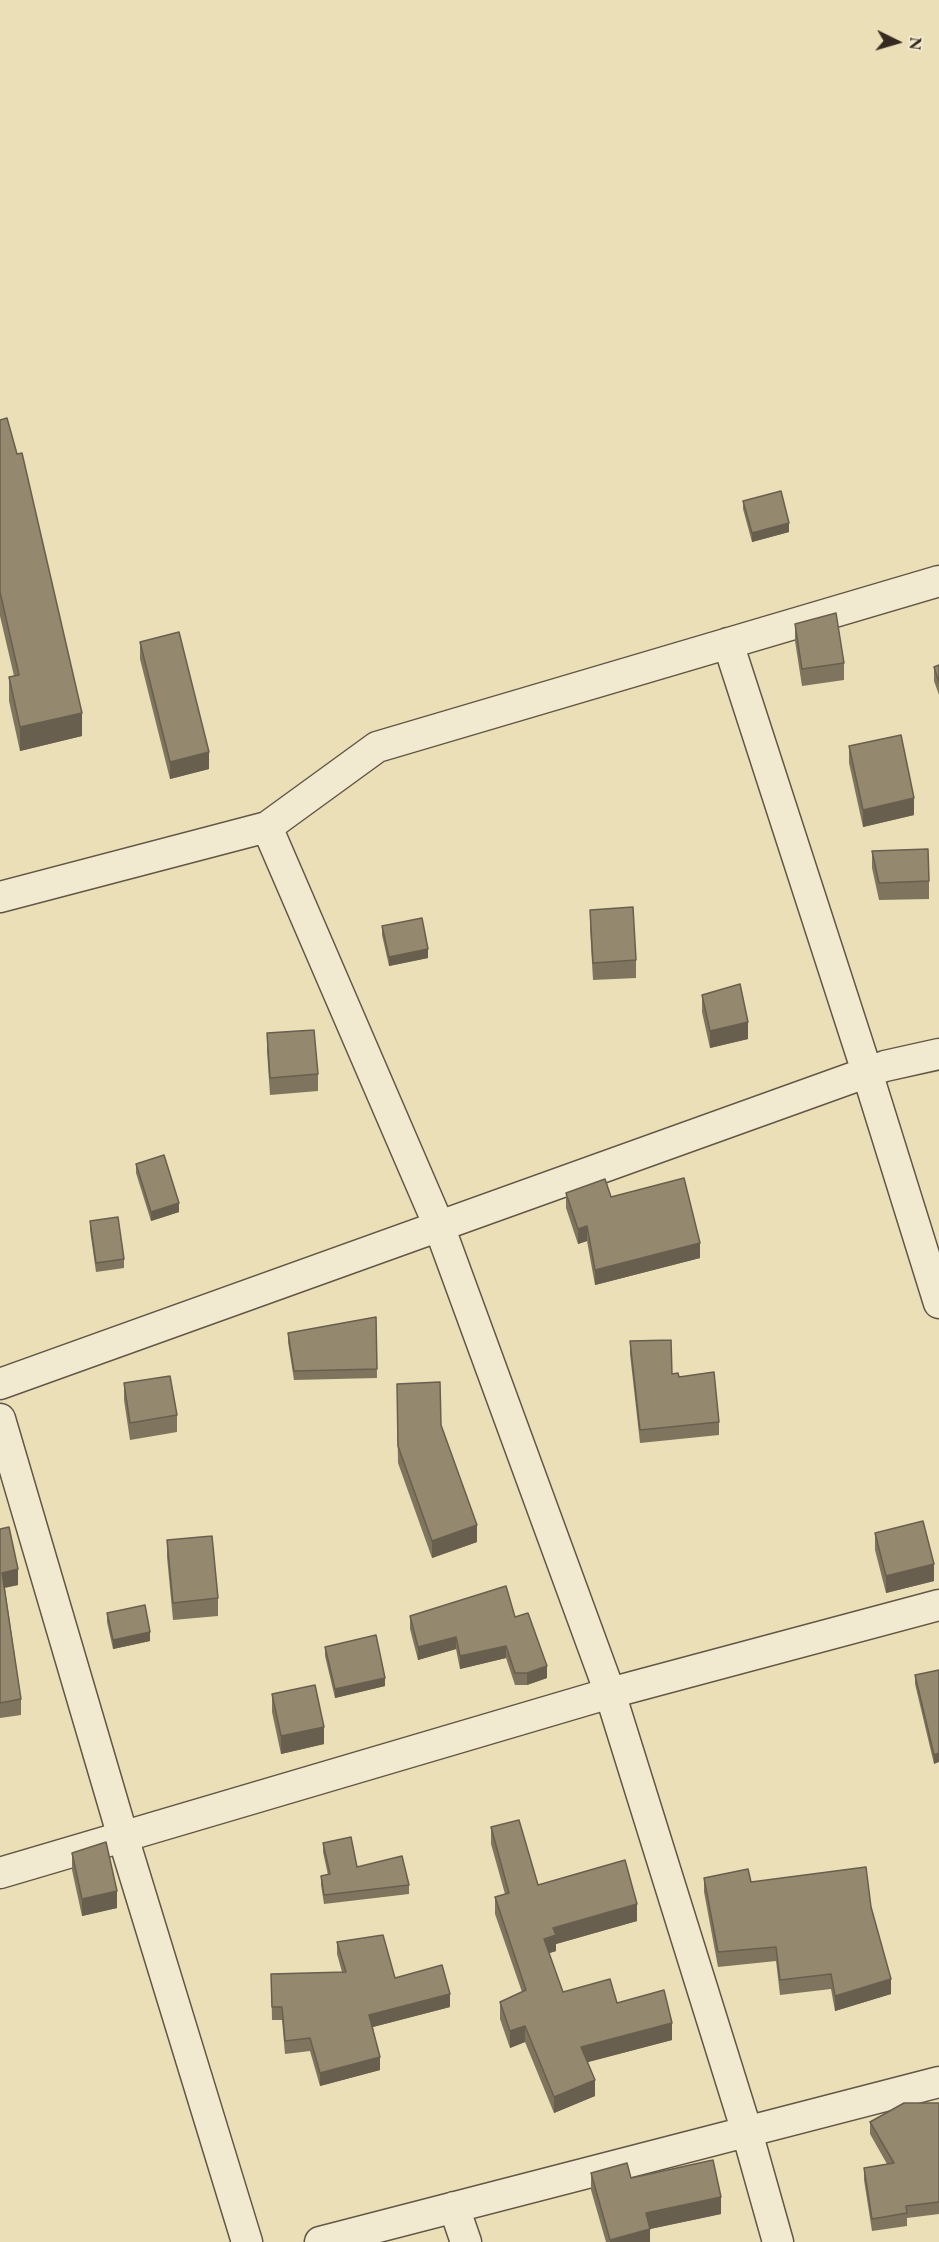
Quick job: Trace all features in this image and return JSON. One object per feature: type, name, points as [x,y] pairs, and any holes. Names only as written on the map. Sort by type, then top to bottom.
[{"type":"street","points":[[0,897],[267,827],[377,747],[939,581]]},
{"type":"street","points":[[728,643],[939,1303]]},
{"type":"street","points":[[267,827],[439,1227],[610,1694],[747,2132],[778,2242]]},
{"type":"street","points":[[0,1384],[867,1072],[939,1054]]},
{"type":"street","points":[[0,1419],[123,1837],[247,2242]]},
{"type":"street","points":[[0,1873],[610,1694],[939,1605]]},
{"type":"street","points":[[320,2242],[939,2082]]},
{"type":"street","points":[[454,2207],[466,2242]]},
{"type":"building","points":[[7,418],[17,454],[22,453],[82,713],[20,727],[9,677],[19,675],[0,592],[0,420]]},
{"type":"building","points":[[781,491],[789,523],[752,533],[743,501]]},
{"type":"building","points":[[836,613],[844,663],[802,669],[795,624]]},
{"type":"building","points":[[179,632],[209,752],[170,762],[140,642]]},
{"type":"building","points":[[939,665],[939,682],[934,667]]},
{"type":"building","points":[[901,735],[914,798],[863,810],[849,746]]},
{"type":"building","points":[[928,849],[929,881],[879,883],[872,851]]},
{"type":"building","points":[[633,907],[636,960],[593,963],[590,910]]},
{"type":"building","points":[[422,918],[428,949],[389,957],[382,926]]},
{"type":"building","points":[[740,984],[748,1022],[710,1031],[702,995]]},
{"type":"building","points":[[314,1030],[318,1074],[270,1078],[267,1033]]},
{"type":"building","points":[[164,1155],[179,1203],[151,1212],[136,1164]]},
{"type":"building","points":[[684,1178],[700,1243],[595,1270],[587,1226],[578,1229],[566,1193],[605,1179],[611,1197]]},
{"type":"building","points":[[118,1217],[124,1259],[96,1263],[90,1221]]},
{"type":"building","points":[[376,1317],[377,1369],[294,1371],[288,1333]]},
{"type":"building","points":[[671,1340],[672,1374],[678,1373],[679,1377],[714,1372],[719,1422],[640,1430],[630,1341]]},
{"type":"building","points":[[170,1376],[177,1415],[130,1423],[124,1383]]},
{"type":"building","points":[[440,1382],[441,1425],[477,1525],[432,1541],[398,1446],[397,1384]]},
{"type":"building","points":[[923,1521],[934,1564],[886,1576],[875,1533]]},
{"type":"building","points":[[9,1527],[18,1569],[2,1573],[21,1699],[0,1703],[0,1529]]},
{"type":"building","points":[[212,1536],[218,1598],[173,1603],[167,1540]]},
{"type":"building","points":[[506,1586],[515,1617],[528,1613],[547,1666],[527,1673],[515,1673],[506,1646],[460,1656],[456,1637],[418,1647],[410,1616]]},
{"type":"building","points":[[145,1605],[150,1632],[113,1640],[107,1613]]},
{"type":"building","points":[[376,1635],[385,1678],[335,1689],[325,1647]]},
{"type":"building","points":[[939,1670],[939,1753],[934,1755],[915,1675]]},
{"type":"building","points":[[315,1685],[324,1727],[281,1736],[272,1694]]},
{"type":"building","points":[[519,1820],[538,1885],[625,1860],[637,1904],[553,1928],[556,1935],[544,1939],[563,1992],[610,1979],[617,2003],[664,1990],[672,2023],[581,2047],[595,2080],[554,2097],[525,2026],[510,2031],[500,2002],[526,1990],[495,1897],[509,1893],[491,1827]]},
{"type":"building","points":[[351,1837],[357,1867],[402,1856],[409,1885],[324,1895],[321,1876],[330,1874],[323,1843]]},
{"type":"building","points":[[106,1842],[117,1891],[82,1899],[72,1853]]},
{"type":"building","points":[[866,1867],[871,1907],[891,1979],[835,1996],[831,1974],[780,1980],[776,1947],[718,1952],[704,1878],[748,1869],[751,1882]]},
{"type":"building","points":[[383,1935],[395,1978],[442,1965],[450,1994],[369,2015],[380,2057],[320,2073],[310,2038],[285,2041],[282,2007],[272,2007],[271,1974],[346,1972],[337,1942]]},
{"type":"building","points":[[904,2103],[939,2103],[939,2202],[906,2206],[907,2213],[872,2219],[864,2168],[894,2163],[870,2122]]},
{"type":"building","points":[[713,2160],[721,2197],[646,2213],[650,2229],[610,2240],[591,2173],[627,2163],[631,2178]]}]
